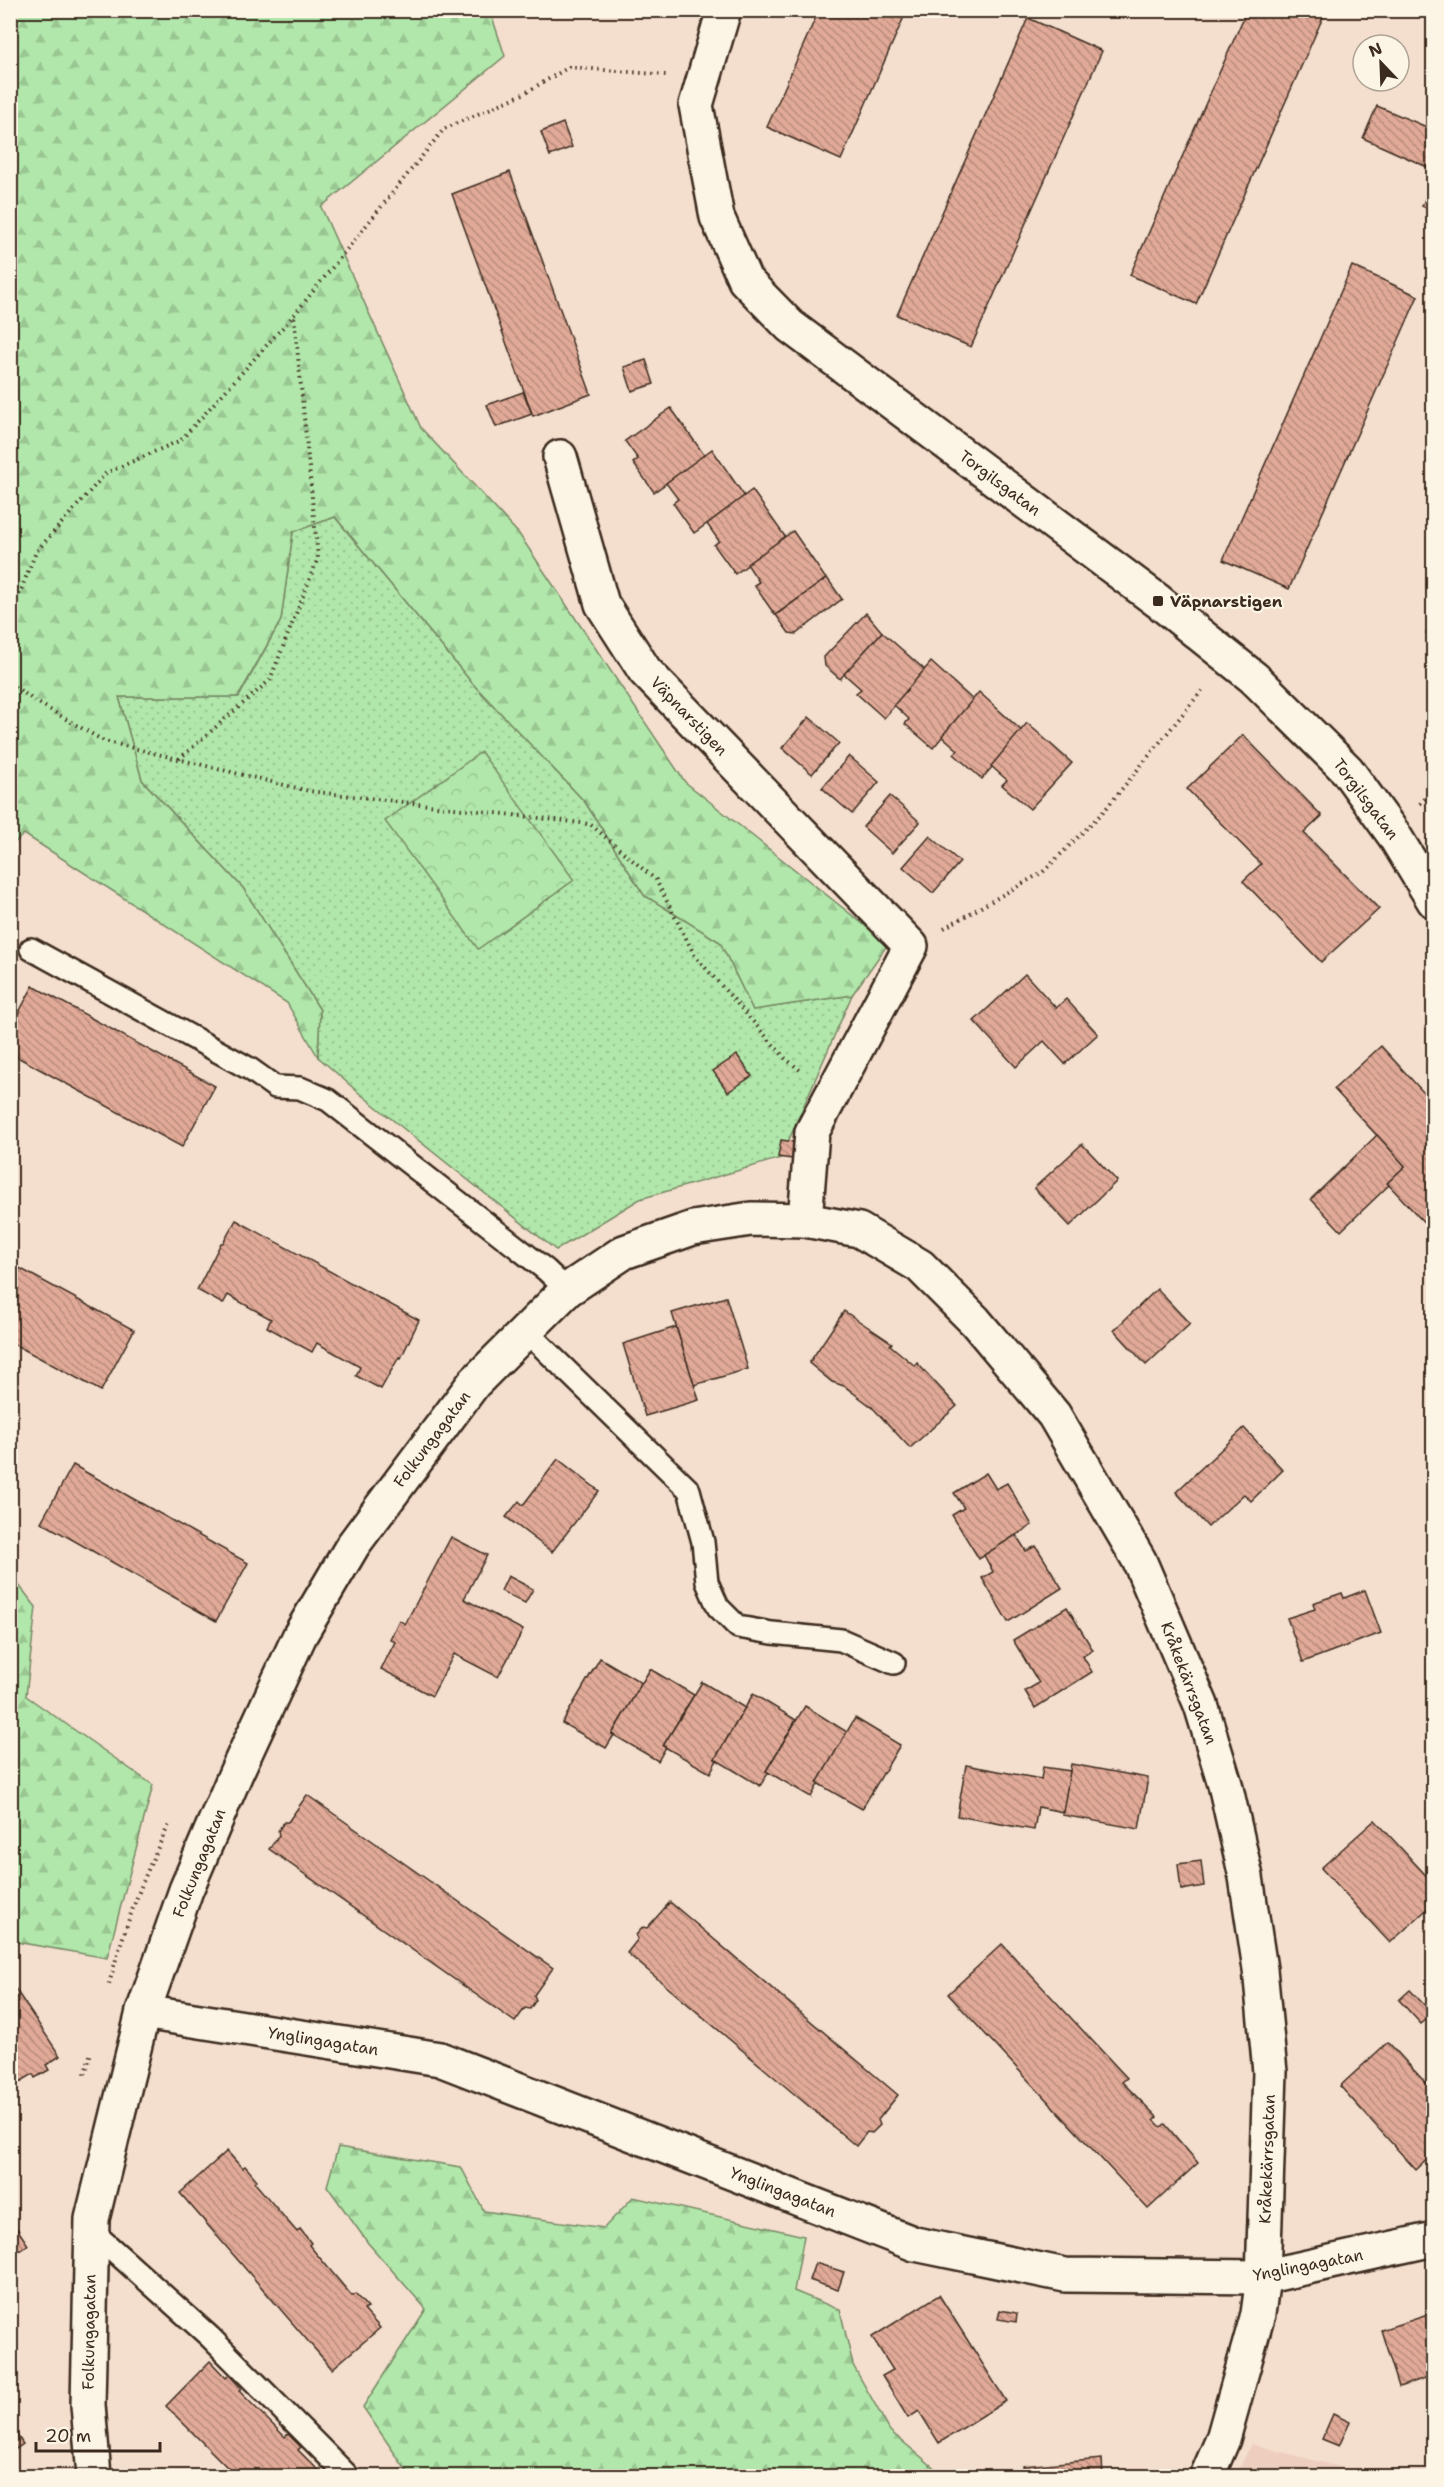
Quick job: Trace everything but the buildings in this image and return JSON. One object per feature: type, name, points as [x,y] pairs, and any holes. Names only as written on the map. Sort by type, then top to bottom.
[{"type":"street","name":"Torgilsgatan","points":[[724,10],[696,105],[717,218],[745,280],[790,326],[1229,657],[1305,726],[1347,770],[1394,835],[1434,901]]},
{"type":"street","name":"Väpnarstigen","points":[[560,457],[602,604],[645,671],[911,946]]},
{"type":"street","points":[[805,1220],[812,1132],[911,946]]},
{"type":"street","name":"Kråkekärrsgatan","points":[[693,1228],[751,1219],[805,1220],[859,1230],[920,1266],[975,1321],[1054,1415],[1139,1560],[1201,1705],[1226,1784],[1246,1877],[1260,1969],[1270,2072],[1263,2277],[1255,2325],[1223,2439],[1207,2476]]},
{"type":"street","name":"Folkungagatan","points":[[94,2476],[88,2405],[92,2219],[143,2012],[186,1890],[236,1773],[300,1635],[353,1545],[474,1383],[525,1330],[567,1290],[624,1252],[693,1228]]},
{"type":"street","name":"Ynglingagatan","points":[[143,2012],[440,2059],[915,2244],[1065,2275],[1263,2277],[1434,2238]]},
{"type":"lane","points":[[31,949],[250,1069],[275,1087],[300,1088],[328,1100],[546,1270],[567,1290]]},
{"type":"lane","points":[[525,1330],[689,1490],[703,1542],[707,1582],[718,1607],[738,1627],[841,1640],[894,1663]]},
{"type":"lane","points":[[92,2231],[210,2337],[348,2476]]},
{"type":"path","points":[[10,617],[36,552],[106,473],[181,440],[294,315],[444,129],[523,94],[569,67],[704,78]]},
{"type":"path","points":[[178,759],[270,680],[318,558],[294,315]]},
{"type":"path","points":[[911,946],[1043,872],[1104,811],[1229,657]]},
{"type":"path","points":[[10,683],[35,701],[104,741],[309,791],[590,824],[656,880],[695,956],[785,1058],[831,1094]]},
{"type":"shaded area","points":[[1251,2444],[1370,2475],[1371,2476],[1236,2476]]},
{"type":"green space","points":[[11,11],[490,11],[505,56],[321,207],[421,428],[519,534],[685,782],[888,944],[852,995],[753,1010],[720,942],[644,895],[585,802],[473,684],[335,517],[293,532],[281,620],[238,697],[119,697],[142,780],[243,888],[320,1010],[318,1057],[287,1003],[24,834],[11,846]]},
{"type":"green space","points":[[335,517],[473,684],[585,802],[644,895],[720,942],[753,1010],[852,995],[781,1158],[640,1199],[556,1250],[359,1093],[318,1057],[320,1010],[243,888],[142,780],[119,697],[239,697],[281,620],[293,532]]},
{"type":"green space","points":[[481,752],[574,880],[478,949],[385,821]]},
{"type":"green space","points":[[11,1575],[36,1607],[26,1696],[153,1785],[107,1958],[11,1941]]},
{"type":"green space","points":[[338,2147],[461,2167],[484,2211],[604,2228],[633,2197],[804,2236],[794,2291],[840,2310],[853,2365],[890,2431],[944,2476],[410,2476],[363,2407],[426,2309],[368,2243],[327,2186]]},
{"type":"place","name":"Väpnarstigen","points":[[1158,601]]}]
